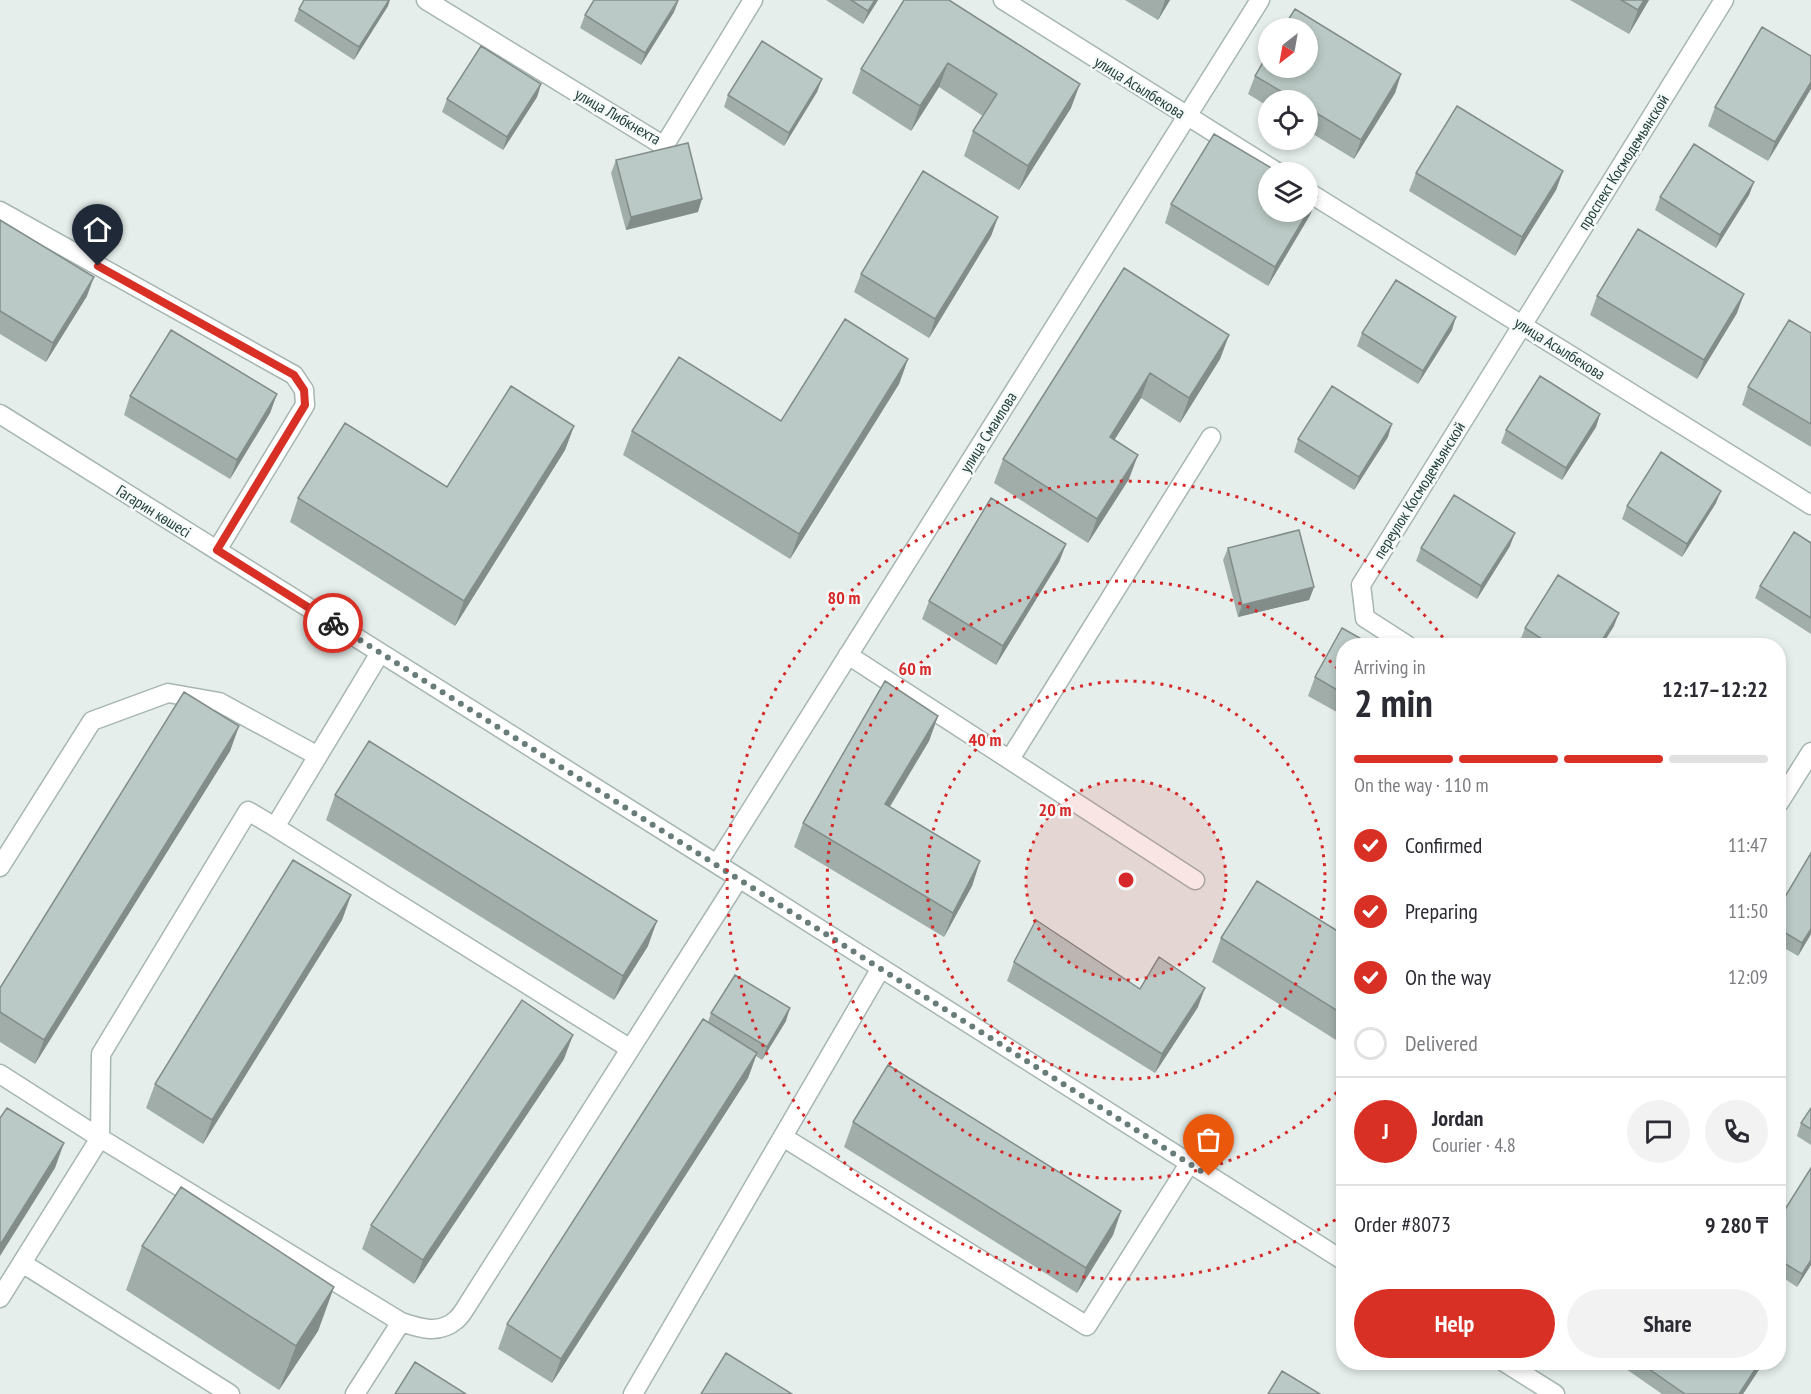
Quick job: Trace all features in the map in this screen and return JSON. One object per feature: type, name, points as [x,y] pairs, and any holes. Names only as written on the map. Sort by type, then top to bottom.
[{"type":"street","name":"улица Либкнехта","points":[[426,0],[664,146],[753,0]]},
{"type":"street","name":"улица Асылбекова","points":[[1003,0],[1261,162]]},
{"type":"street","name":"улица Смаилова","points":[[717,864],[1260,0]]},
{"type":"street","name":"проспект Космодемьянской","points":[[1522,324],[1724,0]]},
{"type":"street","name":"улица Асылбекова","points":[[1318,198],[1811,505]]},
{"type":"street","points":[[0,211],[294,375],[304,390],[305,405],[217,550]]},
{"type":"street","name":"переулок Космодемьянской","points":[[1396,638],[1365,618],[1360,585],[1522,324]]},
{"type":"street","name":"Гагарин көшесі","points":[[0,414],[1336,1256]]},
{"type":"street","points":[[1010,759],[1211,437]]},
{"type":"street","points":[[275,827],[380,653]]},
{"type":"street","points":[[848,655],[1195,880]]},
{"type":"street","points":[[0,867],[92,722],[168,693],[219,702],[318,756]]},
{"type":"street","points":[[1786,792],[1811,752]]},
{"type":"street","points":[[0,1298],[100,1138],[101,1054],[248,811],[629,1048]]},
{"type":"street","points":[[0,1074],[100,1138],[401,1322],[421,1329],[439,1329],[456,1320],[468,1304],[739,878]]},
{"type":"street","points":[[633,1394],[881,968]]},
{"type":"street","points":[[783,1137],[1087,1326],[1189,1164]]},
{"type":"street","points":[[22,1263],[230,1394]]},
{"type":"street","points":[[355,1394],[401,1322]]},
{"type":"street","points":[[1517,1370],[1555,1394]]},
{"type":"building","points":[[304,0],[389,0],[359,47],[299,9]]},
{"type":"building","points":[[594,0],[678,0],[645,53],[585,15]]},
{"type":"building","points":[[851,0],[875,0],[868,11]]},
{"type":"building","points":[[904,0],[949,0],[1080,84],[1028,166],[973,131],[997,94],[948,63],[920,106],[861,69]]},
{"type":"building","points":[[1621,0],[1644,0],[1638,10]]},
{"type":"building","points":[[1295,9],[1310,18],[1289,18]]},
{"type":"building","points":[[1318,23],[1401,74],[1361,140],[1318,114],[1318,90],[1279,90],[1258,78],[1318,78]]},
{"type":"building","points":[[1762,27],[1811,56],[1811,82],[1775,142],[1715,107]]},
{"type":"building","points":[[762,41],[822,79],[789,133],[728,95]]},
{"type":"building","points":[[481,46],[541,84],[507,137],[447,99]]},
{"type":"building","points":[[1457,106],[1563,171],[1522,237],[1416,173]]},
{"type":"building","points":[[1214,134],[1261,162],[1258,162],[1258,222],[1302,222],[1275,267],[1171,204]]},
{"type":"building","points":[[688,143],[702,199],[631,217],[616,160]]},
{"type":"building","points":[[1694,144],[1754,182],[1720,235],[1660,197]]},
{"type":"building","points":[[923,171],[998,217],[935,319],[861,274]]},
{"type":"building","points":[[0,220],[94,277],[53,343],[0,311]]},
{"type":"building","points":[[1638,229],[1744,294],[1704,360],[1597,296]]},
{"type":"building","points":[[1124,268],[1229,335],[1189,398],[1150,373],[1110,437],[1138,455],[1097,519],[1003,459]]},
{"type":"building","points":[[1396,280],[1456,317],[1423,371],[1362,333]]},
{"type":"building","points":[[845,319],[908,359],[799,534],[632,431],[679,357],[781,421]]},
{"type":"building","points":[[1789,320],[1811,333],[1811,424],[1748,387]]},
{"type":"building","points":[[171,330],[277,394],[237,460],[130,396]]},
{"type":"building","points":[[1540,376],[1600,414],[1566,468],[1506,430]]},
{"type":"building","points":[[511,386],[574,426],[464,601],[298,498],[345,423],[447,487]]},
{"type":"building","points":[[1332,386],[1392,424],[1359,477],[1298,439]]},
{"type":"building","points":[[1661,452],[1721,491],[1687,544],[1627,506]]},
{"type":"building","points":[[1454,495],[1515,533],[1481,586],[1421,548]]},
{"type":"building","points":[[991,498],[1066,544],[1003,646],[929,601]]},
{"type":"building","points":[[1299,530],[1314,587],[1242,605],[1228,548]]},
{"type":"building","points":[[1794,532],[1811,543],[1811,618],[1760,586]]},
{"type":"building","points":[[1558,575],[1619,613],[1603,638],[1540,638],[1525,628]]},
{"type":"building","points":[[1342,628],[1360,638],[1336,638]]},
{"type":"building","points":[[1336,639],[1336,689],[1315,677]]},
{"type":"building","points":[[885,681],[938,716],[885,804],[980,861],[953,913],[803,823]]},
{"type":"building","points":[[184,692],[239,726],[44,1040],[0,1012],[0,988]]},
{"type":"building","points":[[369,741],[657,921],[623,976],[335,795]]},
{"type":"building","points":[[1811,853],[1811,929],[1802,943],[1786,933],[1786,895]]},
{"type":"building","points":[[293,860],[351,895],[212,1120],[155,1084]]},
{"type":"building","points":[[1257,881],[1336,930],[1336,1010],[1221,938]]},
{"type":"building","points":[[1036,920],[1140,989],[1159,957],[1205,988],[1162,1054],[1014,962]]},
{"type":"building","points":[[735,975],[790,1008],[767,1047],[711,1013]]},
{"type":"building","points":[[522,1000],[573,1035],[423,1260],[371,1225]]},
{"type":"building","points":[[703,1019],[757,1053],[561,1359],[507,1324]]},
{"type":"building","points":[[888,1065],[1121,1211],[1086,1268],[853,1122]]},
{"type":"building","points":[[7,1108],[64,1143],[0,1245],[0,1118]]},
{"type":"building","points":[[1811,1108],[1811,1129],[1801,1123]]},
{"type":"building","points":[[1811,1168],[1811,1260],[1802,1274],[1786,1264],[1786,1208]]},
{"type":"building","points":[[181,1187],[334,1287],[296,1346],[142,1246]]},
{"type":"building","points":[[726,1353],[792,1394],[701,1394]]},
{"type":"building","points":[[415,1362],[466,1394],[395,1394]]},
{"type":"building","points":[[1650,1370],[1755,1370],[1739,1394],[1685,1394]]},
{"type":"building","points":[[1282,1371],[1320,1394],[1268,1394]]},
{"type":"way so far","points":[[333,623],[1209,1176]]},
{"type":"route","points":[[98,266],[294,375],[304,390],[305,405],[217,550],[333,623]]}]
